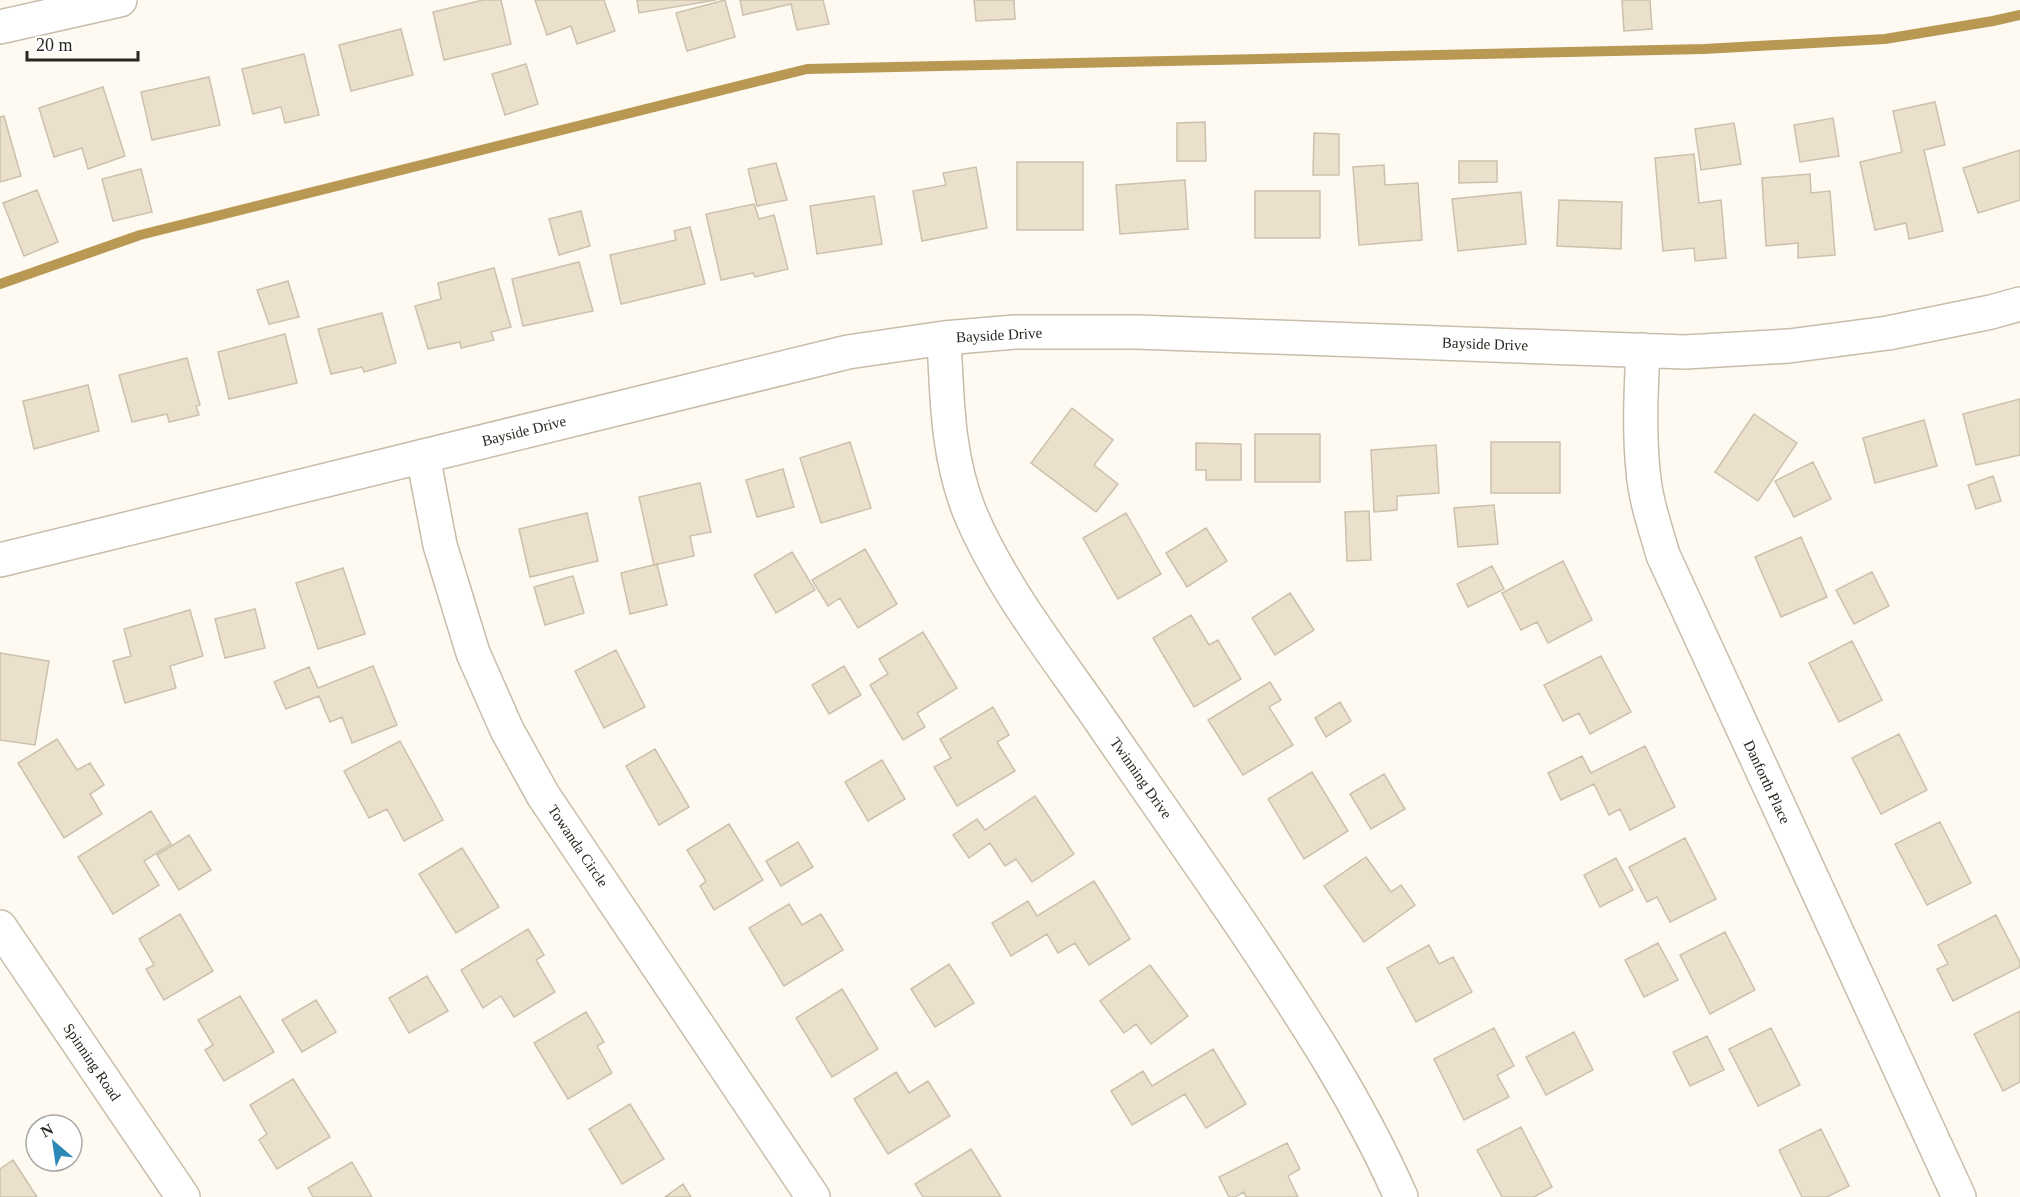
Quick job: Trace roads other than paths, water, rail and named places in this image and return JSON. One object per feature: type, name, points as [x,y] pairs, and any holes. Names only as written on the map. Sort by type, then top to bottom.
[{"type":"street","points":[[4,17],[120,0]]},
{"type":"street","name":"Bayside Drive","points":[[0,560],[848,352],[945,338],[1016,332],[1137,332],[1685,352],[1789,346],[1888,333],[2020,304]]},
{"type":"street","name":"Twinning Drive","points":[[945,338],[947,409],[952,456],[970,513],[1004,581],[1210,878],[1308,1024],[1334,1066],[1386,1162],[1401,1197]]},
{"type":"street","name":"Danforth Place","points":[[1643,350],[1642,470],[1663,555],[1959,1197]]},
{"type":"street","name":"Towanda Circle","points":[[423,456],[440,545],[473,653],[507,730],[543,795],[813,1197]]},
{"type":"street","name":"Spinning Road","points":[[0,927],[183,1197]]},
{"type":"waterway","points":[[0,284],[140,235],[807,69],[1704,49],[1885,39],[2020,15]]}]
